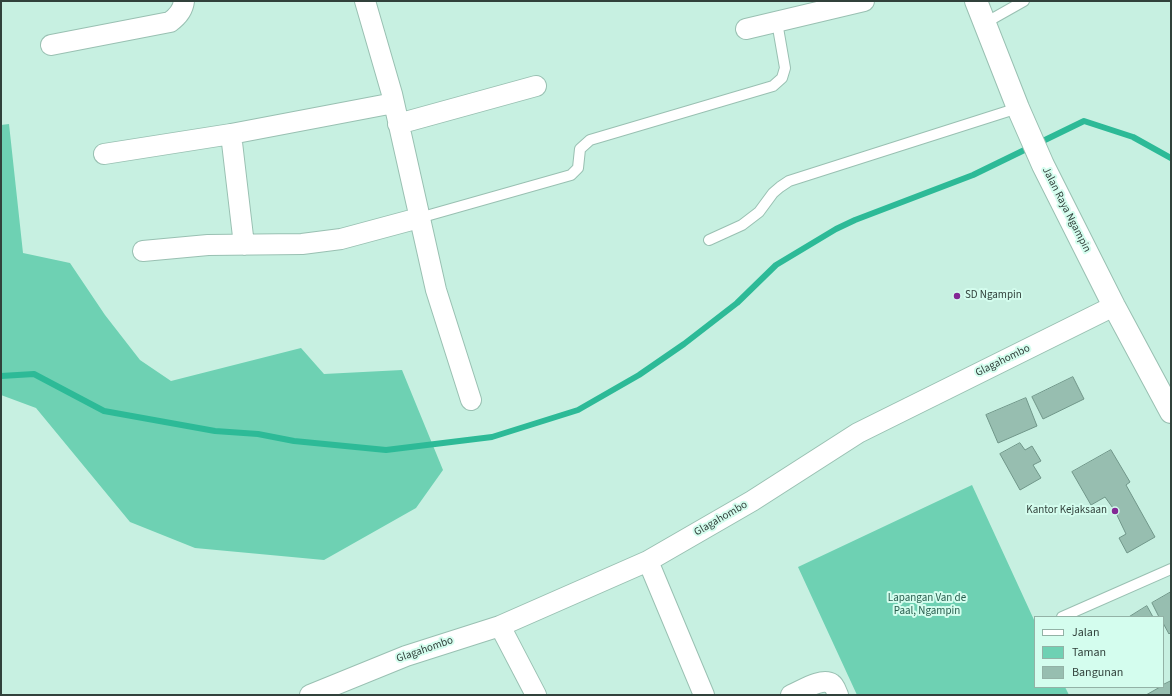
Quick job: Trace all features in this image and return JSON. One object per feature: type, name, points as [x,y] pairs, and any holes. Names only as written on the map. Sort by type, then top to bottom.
[{"type":"main road","name":"Jalan Raya Ngampin","points":[[976,1],[1018,108],[1043,165],[1114,306],[1171,412]]},
{"type":"street","points":[[52,45],[170,22],[176,18],[183,6],[184,1]]},
{"type":"street","points":[[365,1],[394,103],[436,290],[471,400]]},
{"type":"street","points":[[746,29],[864,1]]},
{"type":"street","points":[[398,124],[536,86]]},
{"type":"street","points":[[104,154],[232,134],[394,103]]},
{"type":"street","points":[[232,134],[244,245]]},
{"type":"street","points":[[144,251],[208,245],[302,244],[341,239],[419,218]]},
{"type":"street","name":"Glagahombo","points":[[310,695],[406,656],[500,626],[648,561],[752,501],[858,433],[1114,306]]},
{"type":"street","points":[[648,561],[704,695]]},
{"type":"street","points":[[500,626],[536,695]]},
{"type":"street","points":[[791,695],[819,682],[827,681],[834,686],[838,695]]},
{"type":"lane","points":[[985,23],[1024,1]]},
{"type":"lane","points":[[419,218],[571,175],[578,168],[580,149],[590,140],[773,86],[782,78],[785,68],[777,22]]},
{"type":"lane","points":[[709,240],[742,226],[759,212],[773,193],[789,181],[1018,108]]},
{"type":"lane","points":[[1064,616],[1171,569]]},
{"type":"green space","points":[[9,124],[23,253],[70,263],[105,315],[140,360],[171,381],[301,348],[324,374],[402,370],[443,470],[416,508],[324,560],[195,548],[130,522],[36,408],[1,395],[1,125]]},
{"type":"green space","name":"Lapangan Van de Paal, Ngampin","points":[[972,485],[1034,620],[1034,688],[1066,688],[1069,695],[857,695],[798,567]]},
{"type":"building","points":[[1073,377],[1084,399],[1043,419],[1032,397]]},
{"type":"building","points":[[1026,398],[1037,426],[998,443],[986,415]]},
{"type":"building","points":[[1020,443],[1025,450],[1032,446],[1041,461],[1033,465],[1041,478],[1020,490],[1000,454]]},
{"type":"building","points":[[1111,450],[1130,482],[1126,485],[1155,537],[1127,553],[1119,538],[1126,534],[1115,511],[1105,497],[1091,505],[1072,472]]},
{"type":"building","points":[[1171,592],[1171,632],[1169,634],[1164,625],[1164,616],[1158,616],[1152,603]]},
{"type":"building","points":[[1147,606],[1152,616],[1131,616]]},
{"type":"building","points":[[1171,681],[1171,695],[1146,695],[1158,688],[1164,688],[1164,684]]},
{"type":"waterway","points":[[1,376],[34,374],[104,411],[215,431],[258,434],[294,441],[386,450],[492,437],[578,410],[639,375],[684,344],[737,303],[776,265],[836,229],[855,220],[973,175],[1084,121],[1133,137],[1171,158]]},
{"type":"place","name":"SD Ngampin","points":[[957,296]]},
{"type":"place","name":"Kantor Kejaksaan","points":[[1115,511]]}]
